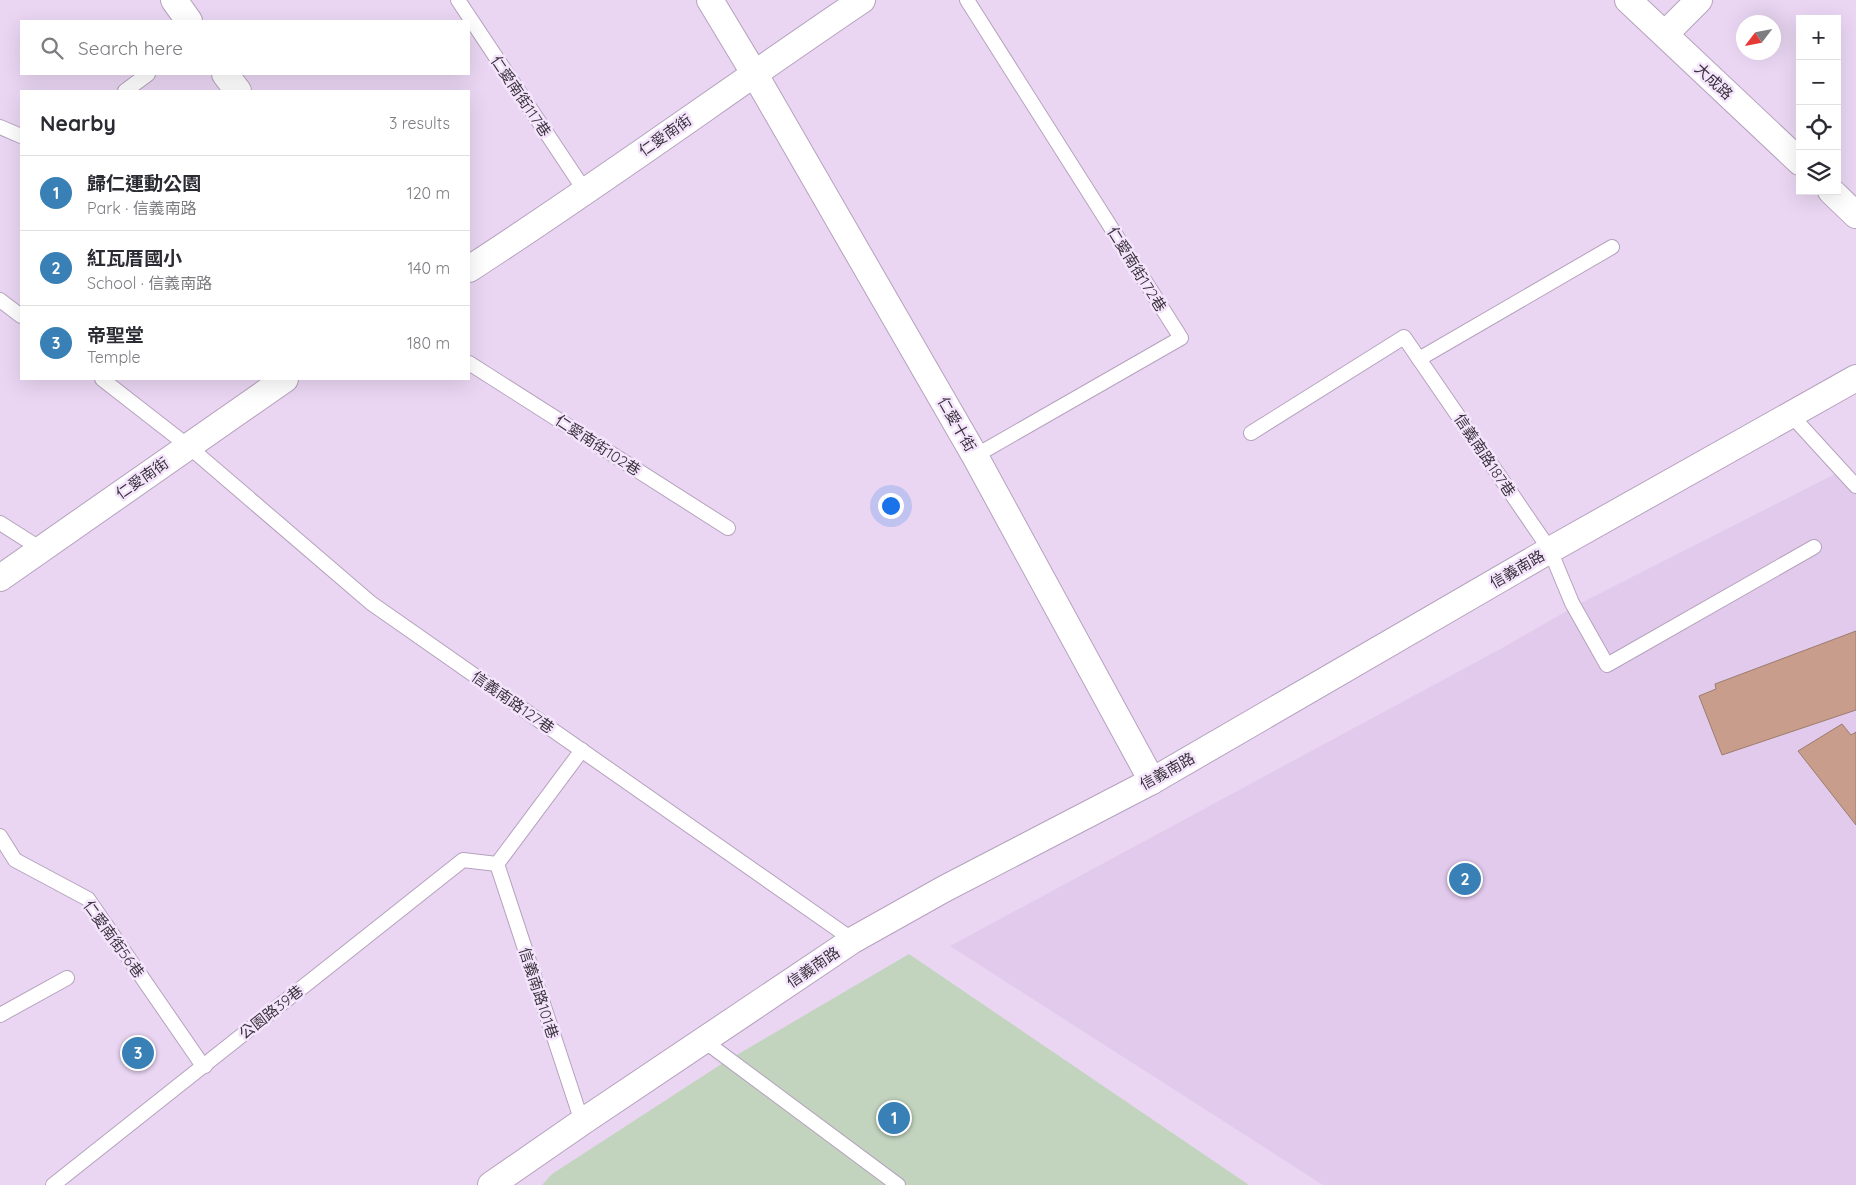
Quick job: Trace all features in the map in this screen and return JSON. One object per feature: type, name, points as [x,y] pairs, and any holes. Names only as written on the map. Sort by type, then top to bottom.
[{"type":"street","points":[[174,0],[188,20]]},
{"type":"street","name":"仁愛十街","points":[[710,0],[975,456],[1152,781]]},
{"type":"street","name":"仁愛南街","points":[[470,268],[531,229],[862,0]]},
{"type":"street","name":"大成路","points":[[1628,0],[1796,158]]},
{"type":"street","points":[[1665,34],[1699,0]]},
{"type":"street","points":[[227,75],[237,90]]},
{"type":"street","points":[[1835,195],[1856,215]]},
{"type":"street","name":"信義南路","points":[[491,1185],[703,1040],[854,940],[944,889],[1152,781],[1550,550],[1856,378]]},
{"type":"street","name":"仁愛南街","points":[[0,578],[284,380]]},
{"type":"lane","name":"仁愛南街117巷","points":[[458,0],[585,191]]},
{"type":"lane","name":"仁愛南街172巷","points":[[967,0],[1181,338],[975,456]]},
{"type":"lane","points":[[126,90],[147,75]]},
{"type":"lane","points":[[0,126],[20,136]]},
{"type":"lane","points":[[1420,359],[1612,247]]},
{"type":"lane","points":[[0,300],[20,315]]},
{"type":"lane","name":"信義南路187巷","points":[[1251,433],[1404,337],[1550,550],[1572,603],[1607,665],[1814,547]]},
{"type":"lane","name":"仁愛南街102巷","points":[[470,364],[728,528]]},
{"type":"lane","name":"信義南路127巷","points":[[103,380],[188,446],[371,603],[854,940]]},
{"type":"lane","points":[[1791,415],[1856,486]]},
{"type":"lane","points":[[0,523],[41,549]]},
{"type":"lane","points":[[496,864],[582,750]]},
{"type":"lane","name":"仁愛南街56巷","points":[[0,836],[15,860],[88,899],[204,1066]]},
{"type":"lane","name":"公園路39巷","points":[[53,1185],[463,860],[496,864]]},
{"type":"lane","name":"信義南路101巷","points":[[496,864],[582,1122]]},
{"type":"lane","points":[[0,1015],[67,978]]},
{"type":"lane","points":[[703,1040],[898,1185]]},
{"type":"shaded area","points":[[1837,473],[1856,493],[1856,1185],[1323,1185],[950,946],[1504,647],[1577,605]]},
{"type":"green space","points":[[909,954],[1249,1185],[542,1185],[552,1174],[723,1063]]},
{"type":"building","points":[[1856,631],[1856,710],[1722,755],[1699,696],[1716,689],[1715,684]]},
{"type":"building","points":[[1842,724],[1851,735],[1856,732],[1856,825],[1798,751]]},
{"type":"place","name":"紅瓦厝國小","points":[[1465,879]]},
{"type":"place","name":"帝聖堂","points":[[138,1053]]},
{"type":"place","name":"歸仁運動公園","points":[[894,1118]]}]
